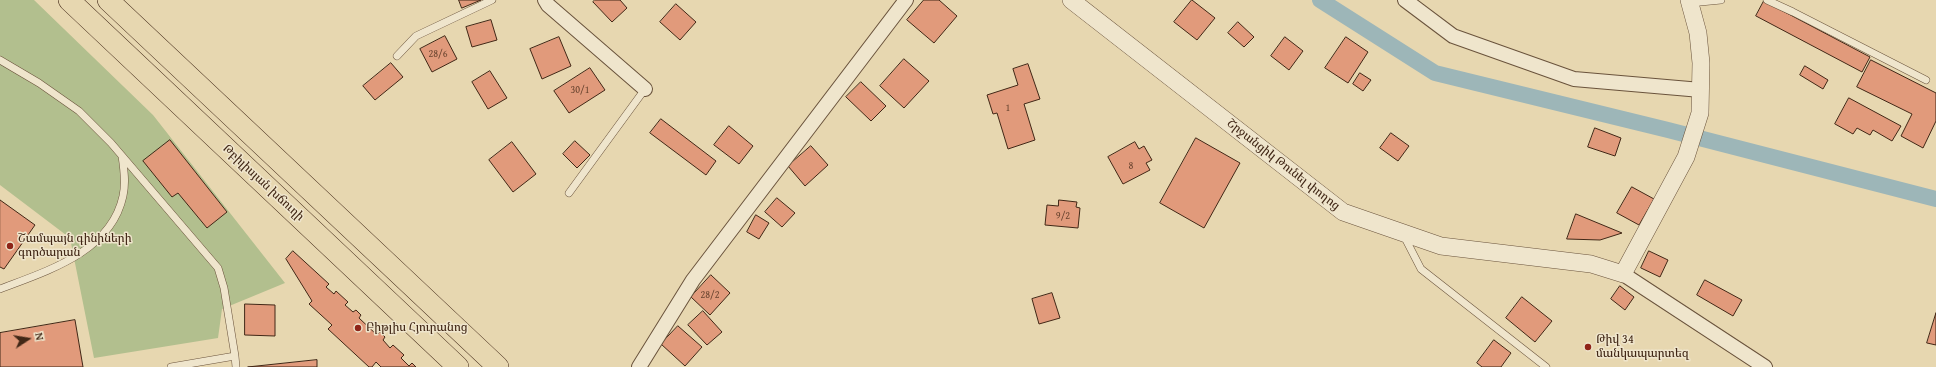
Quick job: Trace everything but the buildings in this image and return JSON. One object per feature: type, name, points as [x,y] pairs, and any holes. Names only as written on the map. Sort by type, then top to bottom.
[{"type":"main road","name":"Թբիլիսյան խճուղի","points":[[69,0],[452,364]]},
{"type":"main road","points":[[108,0],[498,367]]},
{"type":"street","points":[[544,0],[645,89]]},
{"type":"street","points":[[639,367],[693,280],[906,0]]},
{"type":"street","name":"Շրջանցիկ Թունել փողոց","points":[[1071,0],[1343,212],[1441,246],[1592,264],[1623,274],[1765,367]]},
{"type":"street","points":[[1405,0],[1453,36],[1574,79],[1701,90]]},
{"type":"street","points":[[1623,274],[1686,157],[1700,113],[1701,90],[1698,33],[1689,1]]},
{"type":"lane","points":[[397,56],[416,36],[492,0]]},
{"type":"lane","points":[[1689,1],[1721,0]]},
{"type":"lane","points":[[1766,0],[1793,12],[1926,80]]},
{"type":"lane","points":[[0,60],[39,83],[79,110],[122,156],[218,268],[224,288],[236,367]]},
{"type":"lane","points":[[569,193],[645,89]]},
{"type":"lane","points":[[0,289],[51,269],[75,257],[91,246],[108,228],[118,212],[124,195],[125,176],[122,156]]},
{"type":"lane","points":[[1402,233],[1421,269],[1546,367]]},
{"type":"lane","points":[[171,367],[235,356]]},
{"type":"green space","points":[[0,0],[34,0],[153,115],[285,283],[222,309],[218,338],[94,358],[70,238],[0,185]]},
{"type":"waterway","points":[[1320,0],[1435,73],[1668,130],[1936,199]]},
{"type":"place","name":"Շամպայն գինիների գործարան","points":[[10,246]]},
{"type":"place","name":"Բիթլիս Հյուրանոց","points":[[358,328]]},
{"type":"place","name":"Թիվ 34 մանկապարտեզ","points":[[1588,347]]}]
